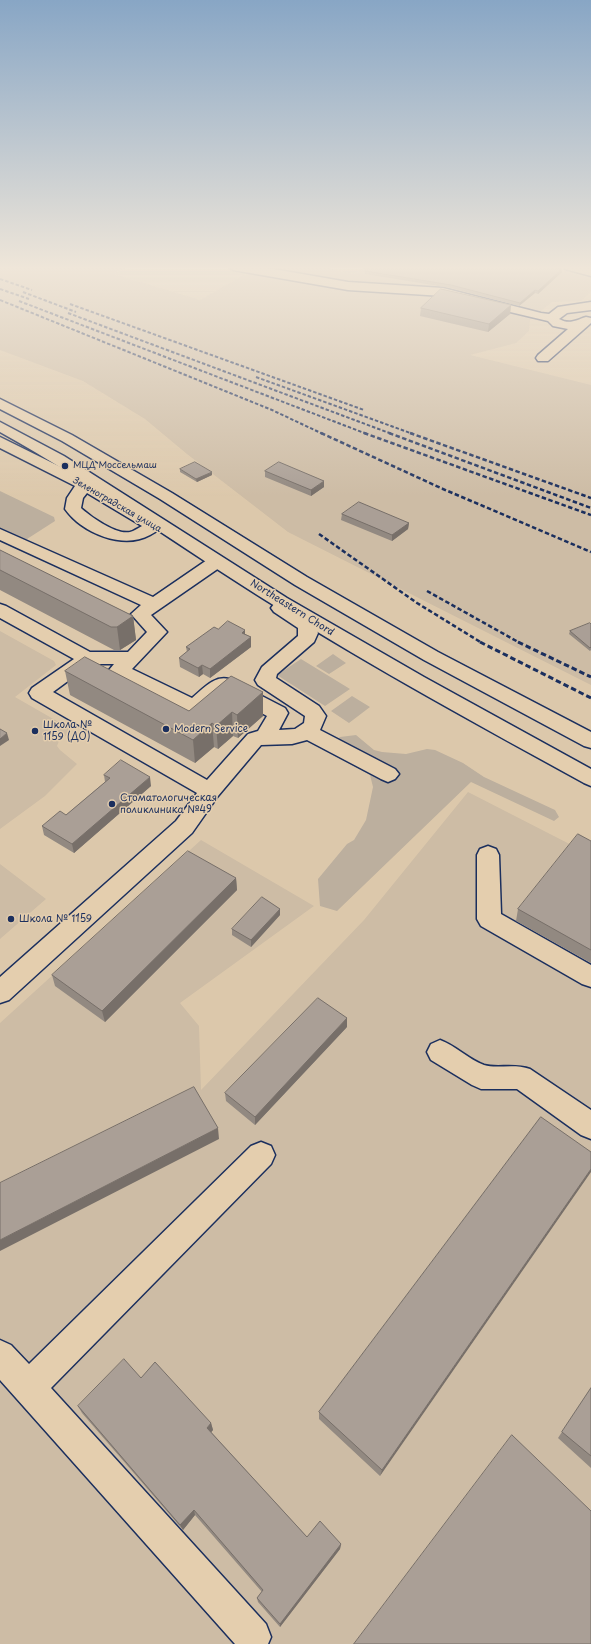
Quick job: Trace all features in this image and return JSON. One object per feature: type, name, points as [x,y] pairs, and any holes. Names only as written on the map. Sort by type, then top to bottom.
[{"type":"main road","points":[[543,358],[561,343]]},
{"type":"main road","points":[[0,403],[67,438],[139,480],[301,581],[431,656],[591,741]]},
{"type":"main road","name":"Northeastern Chord","points":[[0,426],[59,459],[288,606],[417,682],[591,778]]},
{"type":"main road","name":"Зеленоградская улица","points":[[0,442],[87,486],[154,526],[309,628],[307,638],[269,671],[266,680],[312,711],[316,716],[314,725],[308,732]]},
{"type":"main road","points":[[87,486],[83,488],[73,501],[73,509],[79,516],[112,535],[120,537],[129,537],[154,526]]},
{"type":"main road","points":[[0,534],[153,604]]},
{"type":"main road","points":[[211,563],[140,614],[158,632],[119,670],[194,707],[222,684],[278,713],[266,736]]},
{"type":"main road","points":[[0,610],[87,658],[133,658]]},
{"type":"main road","points":[[87,658],[39,693],[210,791]]},
{"type":"main road","points":[[0,992],[184,827],[210,791],[255,739],[266,736],[293,737],[308,732],[388,774]]},
{"type":"main road","points":[[488,855],[489,919],[591,977]]},
{"type":"main road","points":[[440,1052],[481,1077],[521,1077],[591,1126]]},
{"type":"main road","points":[[28,1388],[261,1155]]},
{"type":"main road","points":[[0,1356],[253,1637]]},
{"type":"shaded area","points":[[0,343],[516,343],[470,355],[591,385],[591,685],[288,532],[187,454],[145,419],[83,381],[0,350]]},
{"type":"shaded area","points":[[0,491],[54,517],[55,521],[27,539],[18,539],[0,531]]},
{"type":"shaded area","name":"Школа № 1159 (ДО)","points":[[0,631],[54,661],[56,665],[15,697],[69,728],[69,733],[59,741],[57,746],[77,764],[45,796],[0,829]]},
{"type":"shaded area","points":[[333,654],[346,663],[329,674],[316,666]]},
{"type":"shaded area","points":[[301,659],[350,689],[325,706],[277,675]]},
{"type":"shaded area","points":[[352,696],[370,707],[349,723],[331,711]]},
{"type":"shaded area","points":[[356,735],[374,750],[382,752],[406,754],[427,749],[435,750],[463,763],[484,777],[555,810],[559,817],[554,821],[471,782],[337,911],[320,906],[318,879],[347,844],[354,840],[366,820],[373,787],[370,775],[326,751],[340,737]]},
{"type":"shaded area","points":[[468,792],[591,855],[591,1644],[0,1644],[0,1023],[201,840],[314,906],[180,1003],[199,1026],[201,1090],[364,920]]},
{"type":"shaded area","name":"Школа № 1159","points":[[0,864],[46,899],[0,939]]},
{"type":"building","points":[[195,462],[212,472],[196,479],[180,469]]},
{"type":"building","points":[[279,462],[324,481],[311,490],[265,471]]},
{"type":"building","points":[[359,502],[409,523],[392,535],[342,514]]},
{"type":"building","points":[[0,550],[133,616],[117,627],[111,627],[0,570]]},
{"type":"building","points":[[228,621],[245,630],[242,633],[251,637],[210,669],[202,665],[198,668],[179,658],[190,649],[186,647],[214,627],[218,629]]},
{"type":"building","points":[[590,623],[591,647],[590,648],[570,631]]},
{"type":"building","points":[[85,657],[189,711],[231,676],[263,692],[237,715],[232,712],[216,726],[212,723],[193,740],[65,671]]},
{"type":"building","points":[[0,729],[7,733],[0,739]]},
{"type":"building","name":"Стоматологическая поликлиника №49","points":[[121,760],[150,777],[72,844],[42,826],[60,811],[66,815],[110,778],[104,775]]},
{"type":"building","points":[[578,834],[591,841],[591,950],[518,909]]},
{"type":"building","points":[[188,851],[236,878],[102,1011],[52,975]]},
{"type":"building","points":[[262,897],[280,909],[251,940],[232,929]]},
{"type":"building","points":[[318,998],[347,1018],[255,1117],[225,1093]]},
{"type":"building","points":[[194,1087],[218,1128],[0,1240],[0,1183]]},
{"type":"building","points":[[541,1117],[591,1152],[591,1169],[382,1470],[319,1412]]},
{"type":"building","points":[[124,1359],[141,1378],[155,1362],[211,1423],[207,1428],[307,1537],[320,1521],[341,1544],[280,1624],[257,1598],[263,1590],[194,1510],[180,1525],[78,1406]]},
{"type":"building","points":[[591,1388],[591,1456],[562,1432]]},
{"type":"building","points":[[512,1435],[591,1511],[591,1644],[354,1644]]},
{"type":"railway","points":[[106,343],[272,410],[323,434]]},
{"type":"railway","points":[[128,343],[367,434]]},
{"type":"railway","points":[[148,343],[392,434]]},
{"type":"railway","points":[[177,343],[364,410]]},
{"type":"railway","points":[[256,377],[413,434]]},
{"type":"railway","points":[[321,433],[443,489],[591,552]]},
{"type":"railway","points":[[364,433],[591,515]]},
{"type":"railway","points":[[389,433],[591,508]]},
{"type":"railway","points":[[410,433],[591,498]]},
{"type":"railway","points":[[319,534],[417,603],[482,643]]},
{"type":"railway","points":[[427,591],[519,643]]},
{"type":"railway","points":[[480,642],[591,698]]},
{"type":"railway","points":[[519,643],[591,677]]},
{"type":"place","name":"МЦД Моссельмаш","points":[[65,466]]},
{"type":"place","name":"Modern Service","points":[[166,729]]},
{"type":"place","name":"Школа № 1159 (ДО)","points":[[35,731]]},
{"type":"place","name":"Стоматологическая поликлиника №49","points":[[112,804]]},
{"type":"place","name":"Школа № 1159","points":[[11,919]]}]
